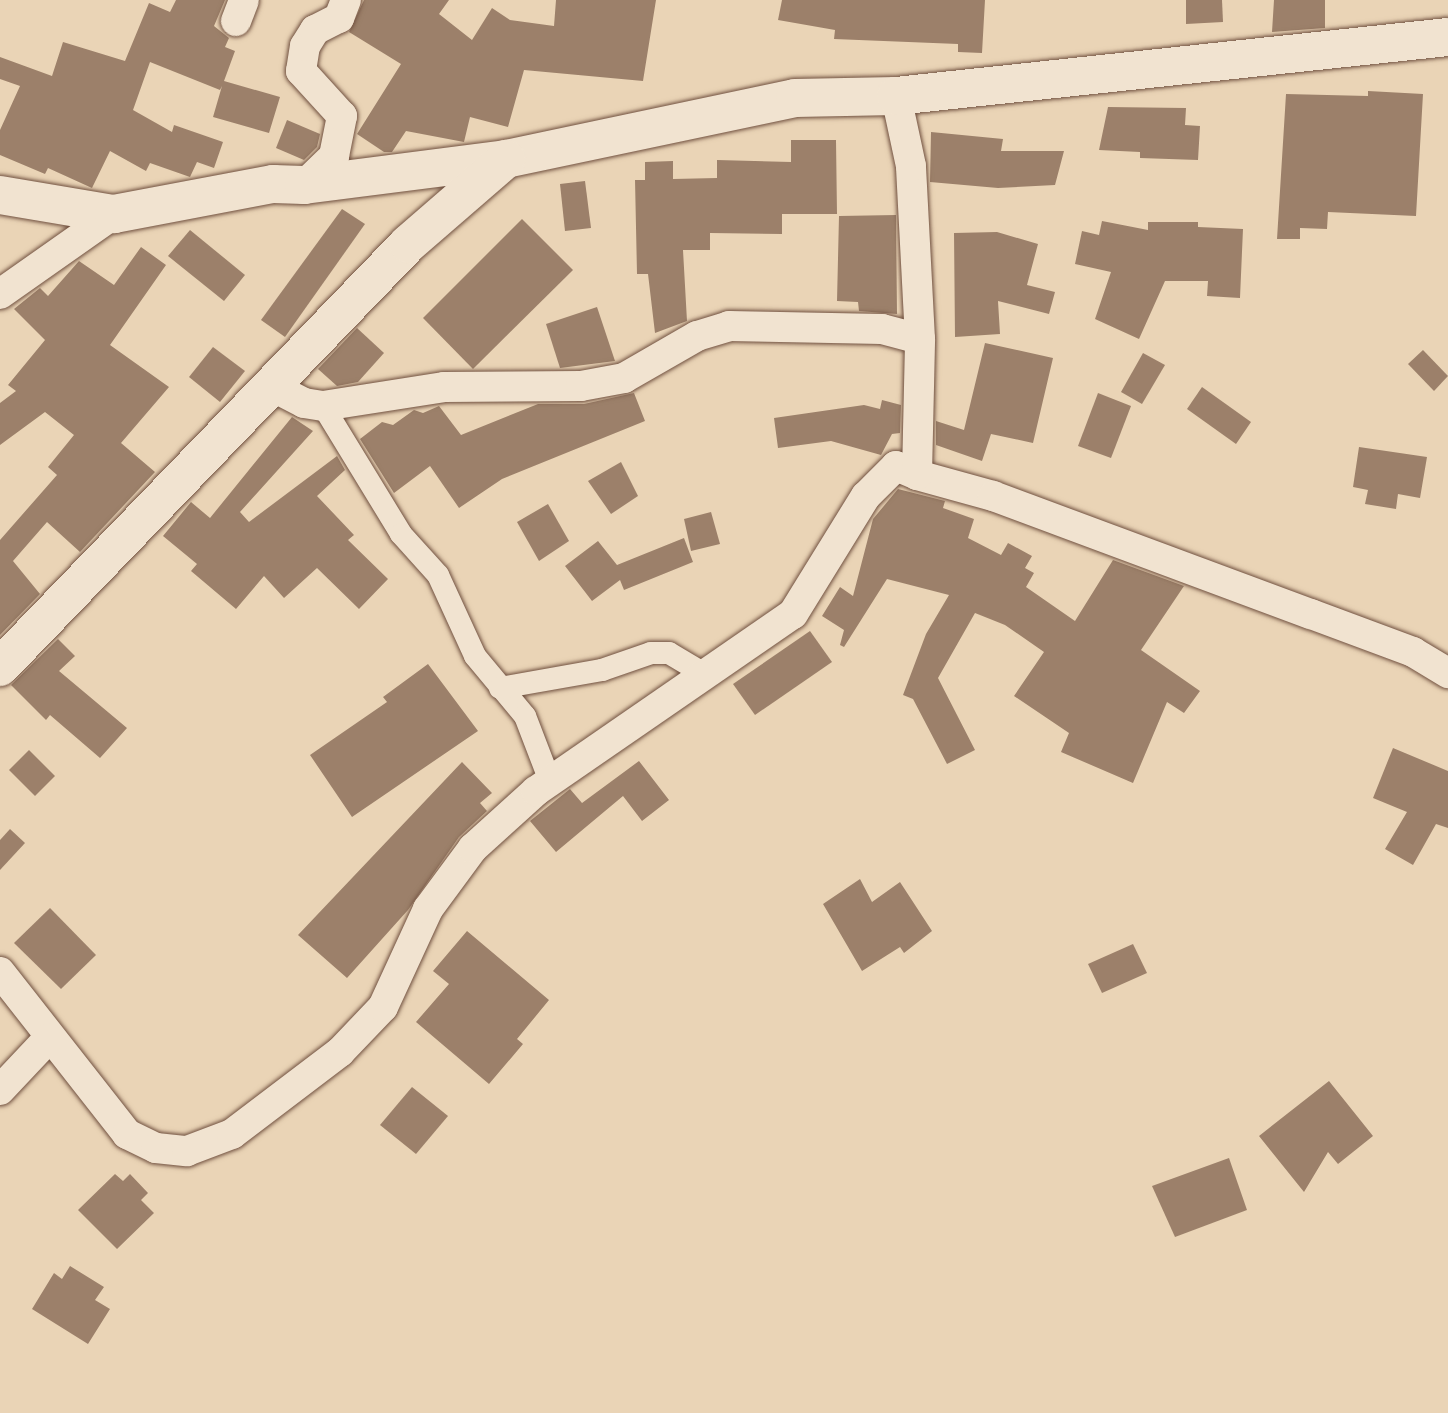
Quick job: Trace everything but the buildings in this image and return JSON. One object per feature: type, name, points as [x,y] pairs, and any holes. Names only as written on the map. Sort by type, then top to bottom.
[{"type":"street","points":[[304,185],[334,156],[342,116],[301,71],[305,46],[315,30],[339,18],[346,0]]},
{"type":"street","points":[[0,294],[114,214],[164,200],[273,184],[304,185],[506,159],[795,98],[896,96],[1448,37]]},
{"type":"street","points":[[896,96],[911,166],[920,339],[917,475]]},
{"type":"street","points":[[0,667],[408,244],[506,159]]},
{"type":"street","points":[[0,195],[114,214]]},
{"type":"street","points":[[271,386],[304,403],[323,406],[444,387],[581,386],[624,378],[697,336],[729,326],[882,329],[920,339]]},
{"type":"street","points":[[323,406],[401,534],[438,575],[475,656],[525,716],[550,781]]},
{"type":"street","points":[[0,972],[127,1134],[156,1148],[187,1151],[232,1134],[340,1052],[383,1007],[428,909],[473,848],[550,781],[793,614],[866,496],[896,466],[993,496],[1413,652],[1448,673]]},
{"type":"street","points":[[500,688],[602,670],[651,653],[669,653],[706,675]]},
{"type":"street","points":[[0,1090],[49,1038]]}]
